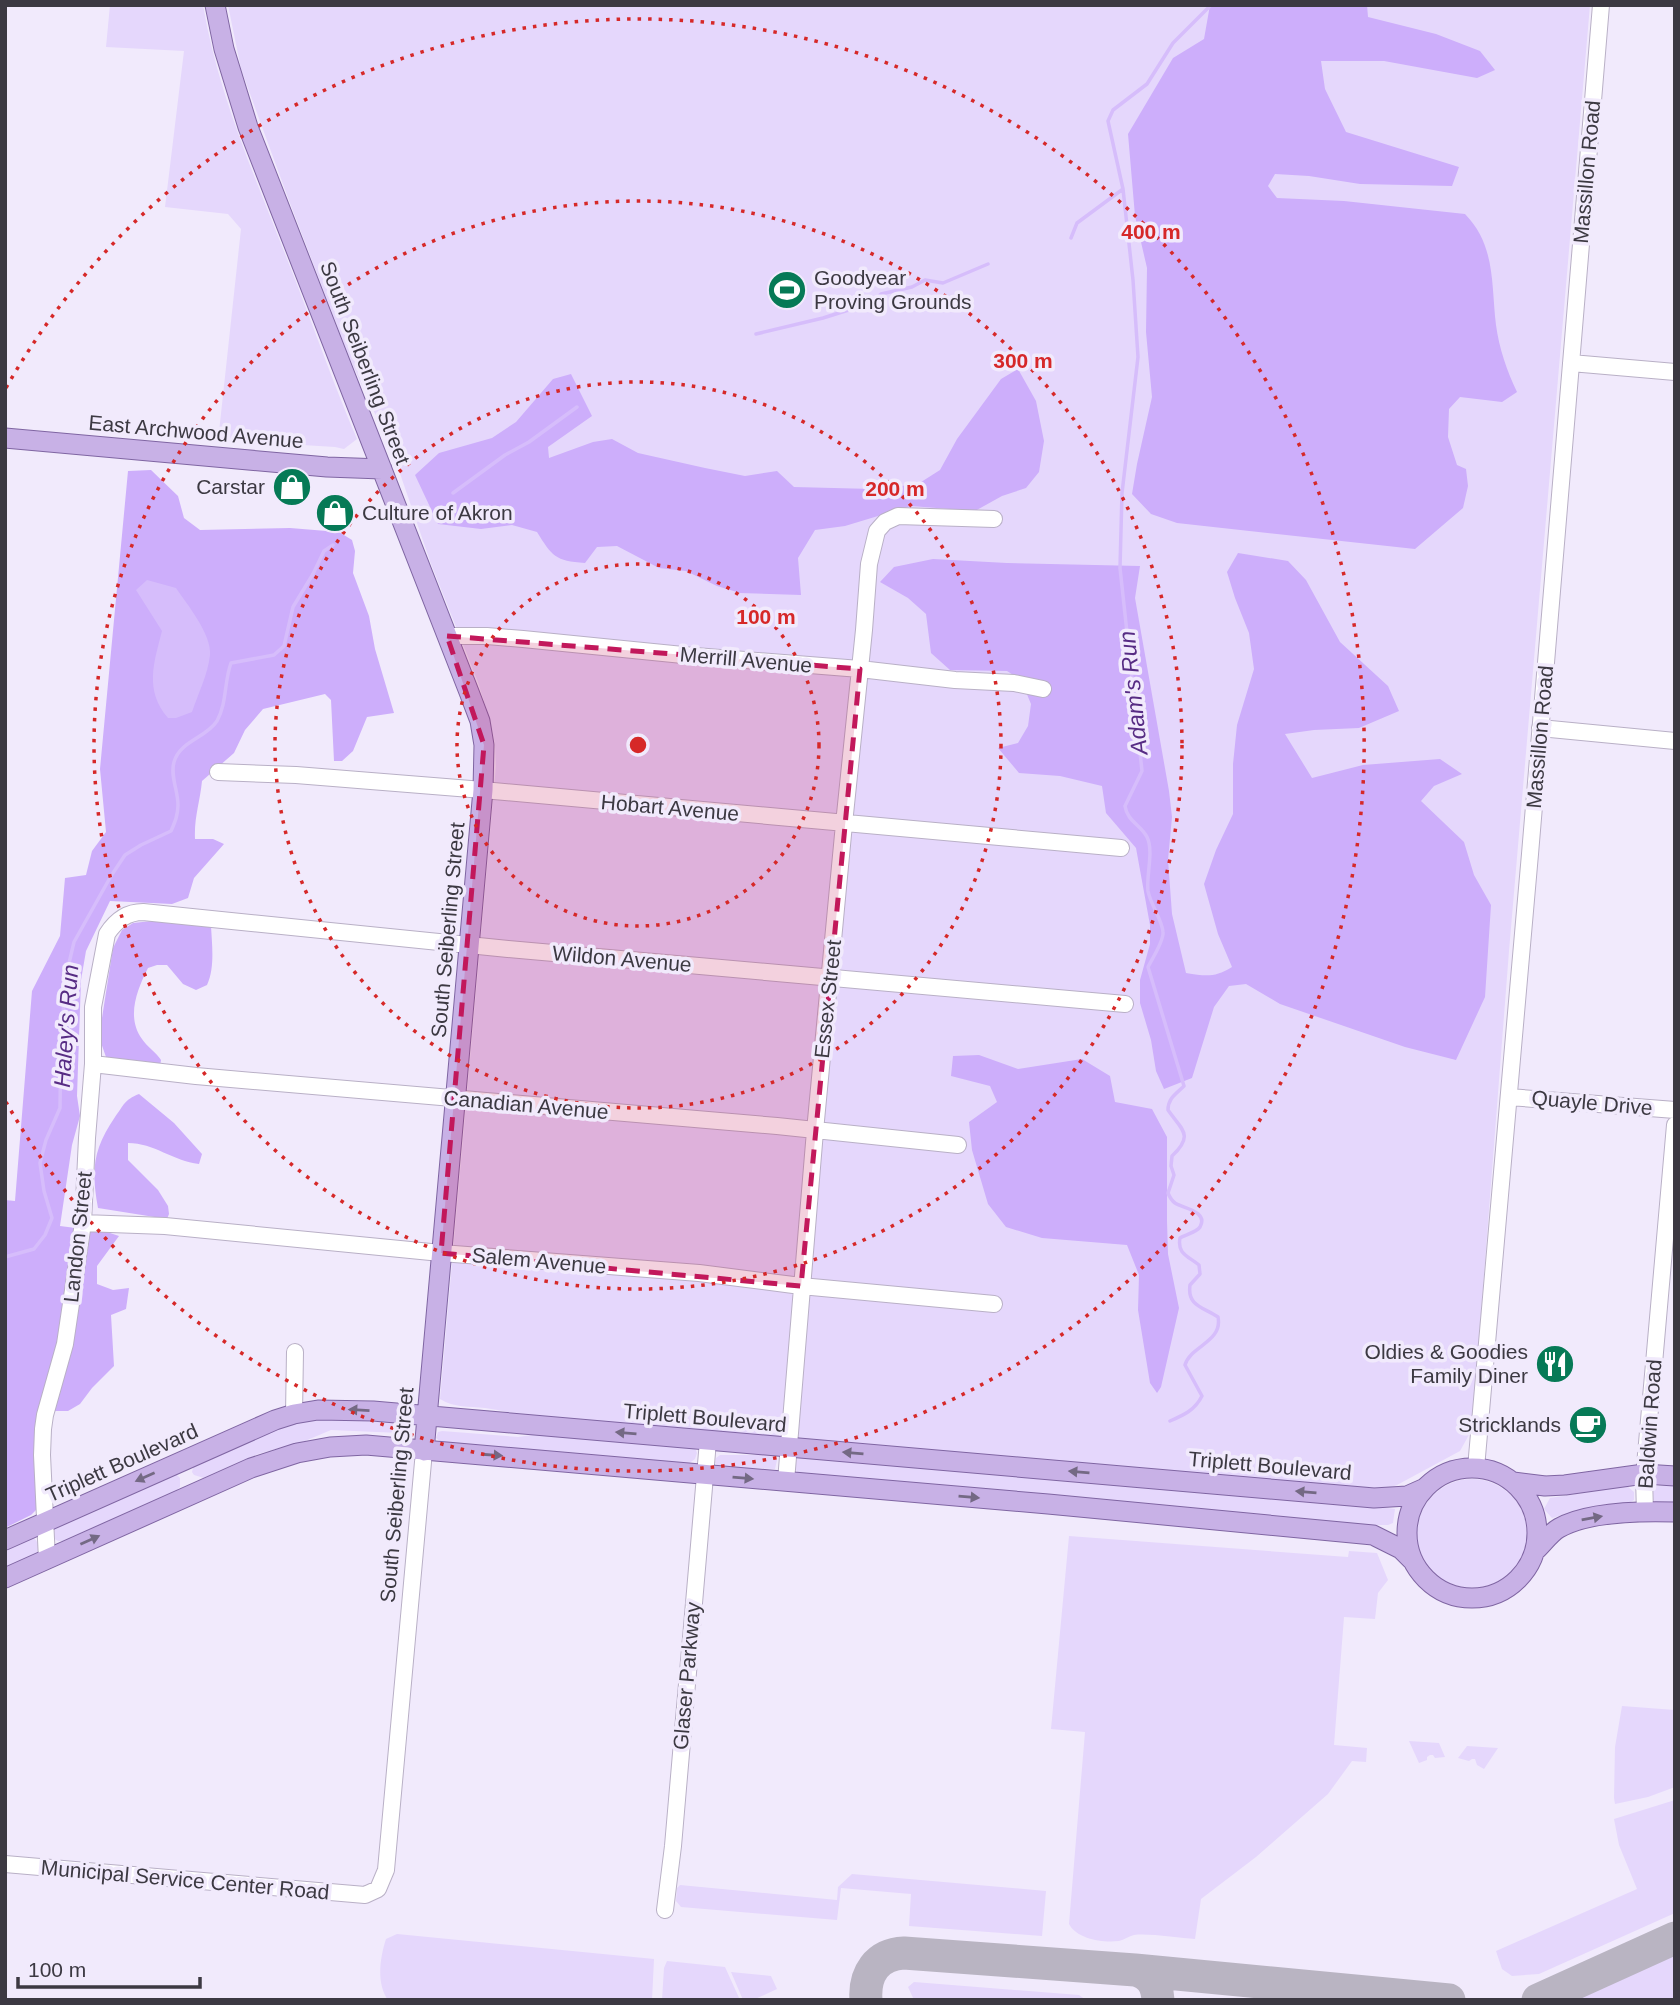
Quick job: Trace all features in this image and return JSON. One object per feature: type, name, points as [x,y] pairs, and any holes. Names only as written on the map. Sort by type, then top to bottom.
[{"type":"main road","name":"South Seiberling Street","points":[[215,5],[228,62],[248,127],[469,692],[482,731],[485,750],[424,1451]]},
{"type":"main road","name":"East Archwood Avenue","points":[[5,438],[327,467],[382,469]]},
{"type":"main road","name":"Triplett Boulevard","points":[[5,1540],[250,1430],[294,1414],[318,1410],[355,1409],[1374,1498],[1407,1496],[1425,1488]]},
{"type":"main road","points":[[5,1578],[251,1468],[297,1453],[330,1447],[366,1445],[1367,1534],[1392,1543],[1440,1590],[1457,1597],[1476,1598],[1495,1594],[1512,1585],[1525,1571],[1538,1540],[1536,1518],[1528,1498],[1513,1482],[1496,1472],[1476,1468],[1448,1472],[1425,1488],[1414,1504],[1408,1523],[1408,1542],[1413,1561]]},
{"type":"main road","points":[[1513,1482],[1545,1486],[1644,1474],[1675,1476]]},
{"type":"main road","points":[[1535,1551],[1558,1528],[1586,1518],[1628,1513],[1675,1513]]},
{"type":"street","name":"Massillon Road","points":[[1476,1468],[1601,5]]},
{"type":"street","points":[[1571,363],[1675,372]]},
{"type":"street","name":"Essex Street","points":[[786,1481],[815,1131],[869,564],[875,536],[885,522],[898,516],[994,519]]},
{"type":"street","name":"Merrill Avenue","points":[[447,636],[486,636],[860,669],[955,680],[1014,683],[1044,689]]},
{"type":"street","points":[[1540,728],[1675,741]]},
{"type":"street","name":"Hobart Avenue","points":[[218,772],[296,775],[483,790],[1121,848]]},
{"type":"street","name":"Wildon Avenue","points":[[122,918],[143,912],[468,945],[1125,1004]]},
{"type":"street","name":"Landon Street","points":[[47,1560],[43,1429],[65,1344],[83,1223],[93,1065],[93,1007],[97,979],[107,934],[122,918]]},
{"type":"street","name":"Canadian Avenue","points":[[93,1065],[958,1144]]},
{"type":"street","name":"Quayle Drive","points":[[1509,1097],[1675,1110]]},
{"type":"street","name":"Baldwin Road","points":[[1645,1513],[1644,1474],[1675,1125]]},
{"type":"street","name":"Salem Avenue","points":[[83,1223],[165,1226],[442,1253],[699,1273],[801,1286],[994,1304]]},
{"type":"street","points":[[294,1414],[295,1352]]},
{"type":"street","name":"Glaser Parkway","points":[[665,1910],[673,1846],[708,1441]]},
{"type":"street","name":"South Seiberling Street","points":[[365,1895],[380,1886],[386,1870],[424,1451]]},
{"type":"street","name":"Municipal Service Center Road","points":[[5,1864],[365,1895]]},
{"type":"highlighted area","points":[[447,636],[860,669],[801,1286],[441,1253],[484,745]]},
{"type":"shaded area","points":[[110,5],[203,5],[218,71],[239,136],[357,439],[344,449],[223,440],[219,432],[241,229],[228,214],[165,207],[184,51],[106,47]]},
{"type":"shaded area","points":[[228,5],[1590,5],[1509,951],[1473,1417],[1470,1433],[1460,1451],[1383,1490],[530,1417],[456,1405],[440,1399],[496,766],[495,744],[478,682],[431,564],[393,453],[349,357],[241,69]]},
{"type":"shaded area","points":[[1210,5],[1367,5],[1368,17],[1436,34],[1480,51],[1495,70],[1477,78],[1384,61],[1321,61],[1325,89],[1346,132],[1459,167],[1452,186],[1360,184],[1275,174],[1268,186],[1277,198],[1344,201],[1465,214],[1482,239],[1490,266],[1499,342],[1517,392],[1502,402],[1460,397],[1449,409],[1448,437],[1457,465],[1466,469],[1468,486],[1463,508],[1415,549],[1177,523],[1151,514],[1132,494],[1152,397],[1146,332],[1147,268],[1135,216],[1128,134],[1173,58],[1204,39]]},
{"type":"shaded area","points":[[1018,369],[1036,401],[1044,441],[1039,472],[1026,488],[1002,496],[975,511],[911,506],[845,526],[815,530],[798,558],[801,595],[740,593],[717,586],[686,571],[659,568],[617,546],[597,547],[585,563],[567,561],[555,556],[537,532],[512,525],[481,529],[438,524],[415,475],[439,453],[492,438],[516,422],[553,379],[571,374],[592,416],[548,447],[549,458],[593,442],[612,439],[638,453],[745,476],[777,471],[794,487],[873,489],[918,484],[940,470],[957,439],[1001,379]]},
{"type":"shaded area","points":[[151,470],[178,496],[184,518],[200,530],[290,528],[339,532],[352,540],[355,551],[353,573],[369,616],[375,649],[394,713],[367,717],[353,751],[342,761],[334,761],[331,700],[325,694],[263,709],[245,730],[234,753],[202,781],[195,839],[213,839],[224,844],[194,878],[188,898],[172,904],[110,901],[86,951],[81,980],[77,1096],[80,1116],[72,1145],[60,1226],[119,1236],[97,1266],[97,1284],[113,1290],[129,1288],[126,1309],[111,1315],[114,1366],[80,1404],[68,1411],[38,1415],[36,1510],[5,1528],[5,1200],[15,1201],[32,991],[60,936],[65,878],[86,875],[92,851],[106,832],[100,769],[128,471]]},
{"type":"shaded area","points":[[1238,553],[1288,561],[1306,580],[1340,642],[1388,686],[1399,711],[1359,728],[1285,734],[1312,778],[1363,765],[1440,759],[1462,774],[1434,786],[1421,801],[1464,842],[1474,875],[1491,905],[1485,997],[1456,1060],[1405,1047],[1280,1004],[1246,984],[1229,986],[1214,1007],[1192,1078],[1164,1089],[1156,1071],[1151,1040],[1140,1003],[1140,980],[1150,944],[1150,925],[1136,848],[1106,813],[1102,786],[1060,776],[1019,773],[998,748],[1018,743],[1028,726],[1031,704],[1021,680],[1007,671],[950,670],[931,653],[926,614],[908,598],[880,582],[894,567],[933,559],[1140,566],[1135,598],[1172,817],[1168,860],[1172,914],[1186,973],[1210,975],[1232,967],[1218,934],[1204,884],[1233,814],[1233,764],[1237,725],[1254,669],[1249,633],[1227,572]]},
{"type":"shaded area","points":[[147,580],[176,588],[198,620],[210,647],[207,669],[192,712],[176,718],[168,718],[153,686],[154,665],[162,631],[136,590]]},
{"type":"shaded area","points":[[152,921],[211,926],[212,941],[212,964],[207,985],[196,990],[183,984],[167,965],[157,965],[148,968],[140,985],[134,1013],[137,1031],[161,1060],[160,1067],[122,1063],[106,1057],[99,1037],[113,948],[122,930],[133,923]]},
{"type":"shaded area","points":[[979,1055],[1018,1069],[1082,1059],[1110,1076],[1115,1102],[1152,1109],[1167,1137],[1168,1254],[1179,1308],[1161,1387],[1157,1393],[1150,1383],[1138,1310],[1139,1275],[1127,1245],[1042,1238],[1006,1227],[988,1204],[972,1150],[969,1122],[997,1102],[990,1086],[951,1076],[953,1056]]},
{"type":"shaded area","points":[[139,1094],[174,1123],[202,1154],[199,1164],[146,1146],[128,1143],[128,1160],[158,1190],[168,1206],[167,1219],[98,1208],[95,1171],[98,1150],[123,1106],[130,1098]]},
{"type":"shaded area","points":[[358,1417],[413,1424],[413,1430],[400,1433],[331,1430],[305,1441],[258,1454],[204,1478],[192,1472],[195,1461],[298,1421]]},
{"type":"shaded area","points":[[438,1432],[518,1437],[546,1433],[695,1448],[697,1453],[695,1459],[688,1464],[441,1442],[436,1438]]},
{"type":"shaded area","points":[[764,1452],[773,1454],[777,1460],[775,1469],[719,1467],[715,1463],[720,1455],[754,1455]]},
{"type":"shaded area","points":[[797,1457],[1395,1509],[1393,1523],[1373,1525],[798,1473],[793,1466]]},
{"type":"shaded area","points":[[176,1474],[180,1478],[180,1487],[176,1491],[63,1541],[53,1538],[52,1527]]},
{"type":"shaded area","points":[[1472,1479],[1493,1483],[1511,1495],[1523,1513],[1527,1534],[1523,1555],[1511,1573],[1493,1585],[1472,1589],[1451,1585],[1433,1573],[1421,1555],[1417,1534],[1421,1513],[1433,1495],[1451,1483]]},
{"type":"shaded area","points":[[1675,1485],[1675,1504],[1655,1502],[1651,1498],[1654,1486]]},
{"type":"shaded area","points":[[1627,1486],[1634,1492],[1634,1500],[1626,1505],[1552,1518],[1544,1509],[1550,1498]]},
{"type":"shaded area","points":[[1069,1536],[1348,1557],[1349,1551],[1377,1553],[1388,1580],[1378,1593],[1375,1619],[1344,1617],[1334,1745],[1367,1748],[1366,1762],[1352,1761],[1328,1794],[1256,1857],[1201,1899],[1195,1939],[1140,1935],[1119,1941],[1105,1941],[1084,1936],[1069,1924],[1085,1732],[1051,1729]]},
{"type":"shaded area","points":[[25,1537],[36,1540],[37,1554],[5,1567],[5,1547]]},
{"type":"shaded area","points":[[1622,1706],[1675,1710],[1675,1787],[1648,1797],[1615,1804],[1615,1747]]},
{"type":"shaded area","points":[[1409,1741],[1439,1743],[1445,1757],[1435,1758],[1430,1755],[1427,1760],[1419,1763]]},
{"type":"shaded area","points":[[1467,1746],[1498,1748],[1484,1769],[1477,1765],[1475,1759],[1469,1761],[1458,1758]]},
{"type":"shaded area","points":[[1675,1800],[1675,1913],[1539,1974],[1512,1976],[1502,1969],[1496,1951],[1637,1889],[1619,1845],[1614,1819]]},
{"type":"shaded area","points":[[852,1874],[1046,1891],[1042,1936],[909,1926],[911,1894],[841,1888],[837,1920],[681,1907],[676,1901],[677,1888],[680,1885],[837,1900],[838,1887]]},
{"type":"shaded area","points":[[397,1934],[654,1959],[652,2000],[388,2000],[382,1986],[381,1962],[386,1939]]},
{"type":"shaded area","points":[[1675,1946],[1675,2000],[1555,2000]]},
{"type":"shaded area","points":[[667,1961],[725,1967],[740,2000],[662,2000]]},
{"type":"shaded area","points":[[731,1972],[771,1976],[777,1989],[753,2000],[743,2000]]},
{"type":"shaded area","points":[[914,1982],[1079,1995],[1086,2000],[914,2000],[908,1987]]},
{"type":"waterway","name":"Adam's Run","points":[[1170,1421],[1192,1408],[1202,1396],[1185,1365],[1193,1353],[1216,1332],[1218,1317],[1197,1305],[1191,1297],[1190,1285],[1200,1274],[1199,1265],[1180,1248],[1180,1238],[1198,1229],[1202,1222],[1201,1217],[1175,1203],[1168,1193],[1174,1175],[1172,1156],[1183,1143],[1184,1137],[1184,1132],[1168,1106],[1173,1096],[1184,1086],[1148,967],[1163,936],[1161,922],[1148,891],[1149,843],[1128,815],[1125,806],[1142,771],[1120,568],[1122,493],[1138,357],[1123,189],[1108,121],[1113,110],[1147,84],[1173,43],[1211,5]]},
{"type":"waterway","name":"Haley's Run","points":[[1071,238],[1077,223],[1123,189]]},
{"type":"waterway","name":"Haley's Run","points":[[756,334],[871,303],[881,294],[912,287],[925,280],[943,283],[988,264]]},
{"type":"waterway","name":"Haley's Run","points":[[453,493],[577,407]]},
{"type":"waterway","name":"Haley's Run","points":[[5,1257],[34,1249],[45,1235],[52,1218],[40,1163],[46,1140],[60,1108],[61,1037],[66,976],[74,942],[125,855],[171,831],[178,809],[174,762],[187,744],[217,721],[231,663],[274,655],[284,646],[293,607],[324,551],[333,545]]},
{"type":"taxiway","points":[[1538,2000],[1675,1938]]},
{"type":"taxiway","points":[[866,2000],[867,1982],[874,1967],[886,1957],[904,1953],[1135,1970],[1152,1980],[1158,2000]]},
{"type":"taxiway","points":[[1135,1970],[1449,2000]]},
{"type":"place","name":"Goodyear Proving Grounds","points":[[787,290]]},
{"type":"place","name":"Carstar","points":[[292,487]]},
{"type":"place","name":"Culture of Akron","points":[[335,513]]},
{"type":"place","name":"Oldies & Goodies Family Diner","points":[[1555,1364]]},
{"type":"place","name":"Stricklands","points":[[1588,1425]]}]
